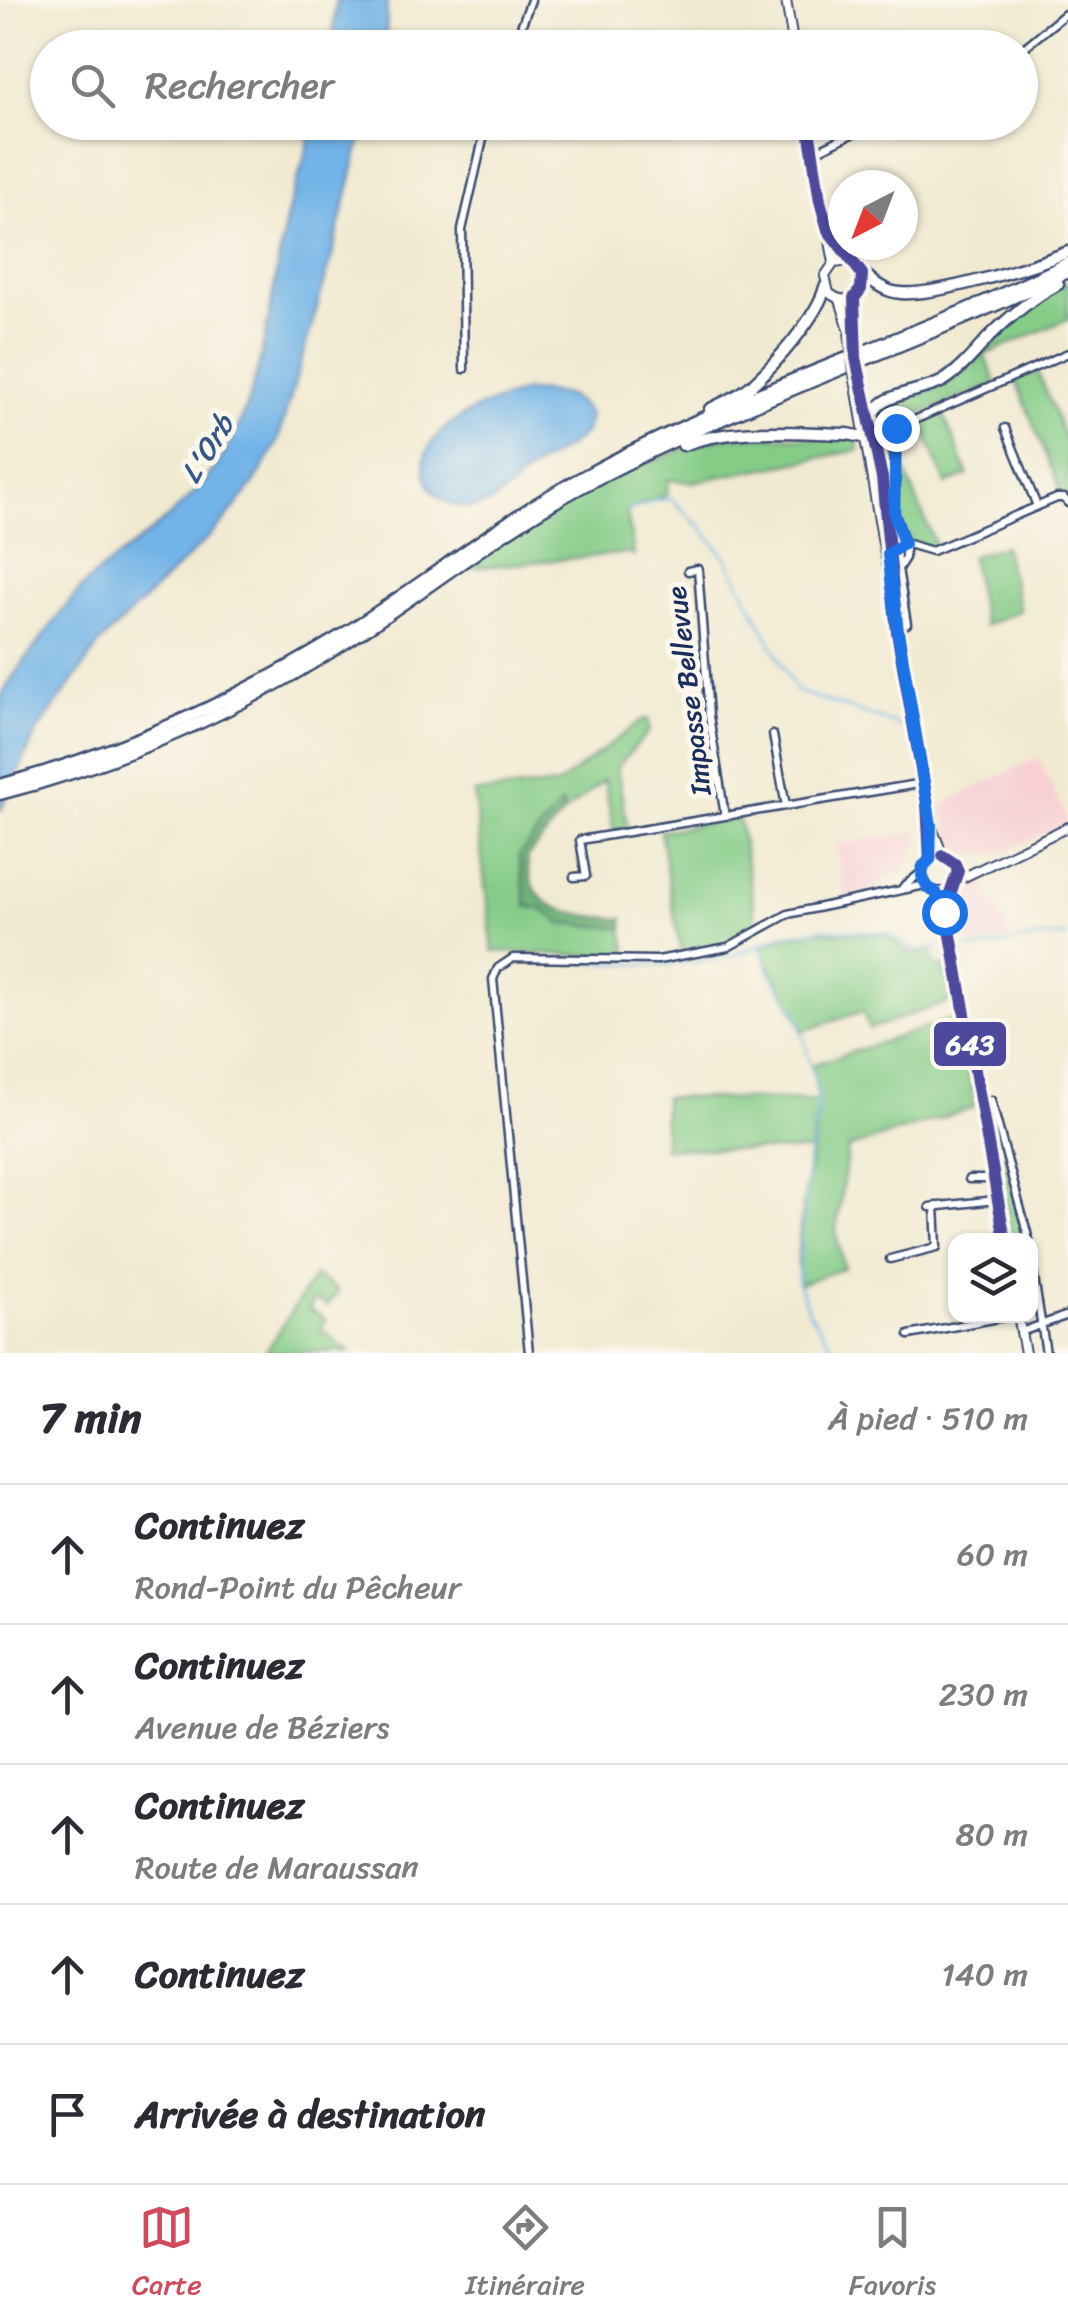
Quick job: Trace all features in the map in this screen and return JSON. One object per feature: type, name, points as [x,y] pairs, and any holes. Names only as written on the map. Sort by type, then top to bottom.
[{"type":"highway","points":[[862,270],[882,288],[902,293],[1009,272],[1068,252]]},
{"type":"highway","points":[[0,794],[174,734],[272,686],[370,627],[515,526],[626,459],[1068,262]]},
{"type":"highway","points":[[626,459],[1068,275]]},
{"type":"highway","points":[[871,421],[879,405],[888,399],[930,388],[948,378],[1015,313],[1068,275]]},
{"type":"highway","points":[[626,459],[636,443],[748,388],[806,321],[826,287]]},
{"type":"highway","points":[[626,459],[640,463],[694,441],[724,434],[848,434],[863,438]]},
{"type":"highway","points":[[0,785],[48,775]]},
{"type":"main road","points":[[786,0],[791,30]]},
{"type":"main road","points":[[811,140],[828,224]]},
{"type":"main road","points":[[852,332],[840,300],[826,287],[824,276],[834,262],[850,261],[862,270],[864,282],[854,298],[852,332],[863,438],[931,825],[930,859],[922,872],[925,884],[936,892],[949,924]]},
{"type":"main road","points":[[840,300],[854,298]]},
{"type":"main road","points":[[856,374],[871,421],[886,501],[898,632]]},
{"type":"main road","points":[[931,825],[943,856],[956,865],[987,865]]},
{"type":"main road","points":[[1003,1233],[949,924],[950,890],[958,880],[1068,827]]},
{"type":"main road","points":[[930,859],[943,856]]},
{"type":"main road","points":[[956,865],[958,880]]},
{"type":"main road","points":[[936,892],[950,890]]},
{"type":"main road","points":[[1019,1323],[1025,1353]]},
{"type":"street","points":[[519,30],[530,0]]},
{"type":"street","points":[[1038,36],[1065,14]]},
{"type":"street","points":[[464,369],[462,230],[483,140]]},
{"type":"street","points":[[813,154],[841,140]]},
{"type":"street","points":[[907,624],[898,569],[905,558],[894,513],[896,428],[1068,354]]},
{"type":"street","points":[[1005,428],[1037,506]]},
{"type":"street","points":[[887,541],[932,551],[1057,498],[1068,503]]},
{"type":"street","points":[[888,554],[902,545]]},
{"type":"street","name":"Impasse Bellevue","points":[[688,571],[698,569],[709,716],[726,816]]},
{"type":"street","points":[[773,735],[786,806]]},
{"type":"street","points":[[574,877],[586,876],[580,840],[924,783]]},
{"type":"street","points":[[902,888],[922,872]]},
{"type":"street","points":[[530,1353],[493,979],[498,968],[514,958],[658,960],[728,946],[788,914],[925,884]]},
{"type":"street","points":[[979,1101],[991,1100],[1027,1233]]},
{"type":"street","points":[[969,1179],[993,1179]]},
{"type":"street","points":[[890,1258],[937,1247],[932,1206],[996,1200]]},
{"type":"street","points":[[1038,1306],[1046,1353]]},
{"type":"street","points":[[1021,1332],[1068,1315]]},
{"type":"street","points":[[909,1335],[972,1323]]},
{"type":"shaded area","points":[[1038,757],[1068,821],[1004,853],[969,855],[958,848],[950,838],[941,805]]},
{"type":"shaded area","points":[[920,831],[917,848],[904,870],[846,900],[836,845]]},
{"type":"shaded area","points":[[980,875],[1012,939],[970,945],[958,896],[966,882]]},
{"type":"green space","points":[[1068,282],[1068,319],[984,355],[996,383],[894,428],[891,517],[876,439],[883,411],[898,401],[937,389],[961,374],[1031,305]]},
{"type":"green space","points":[[1037,370],[1068,447],[1068,495],[1063,497],[1015,379]]},
{"type":"green space","points":[[943,413],[968,475],[946,484],[921,422]]},
{"type":"green space","points":[[728,436],[856,438],[859,450],[692,482],[668,480],[667,495],[627,511],[634,556],[629,553],[460,569],[589,490],[657,459]]},
{"type":"green space","points":[[895,447],[936,546],[932,548],[911,542],[897,516]]},
{"type":"green space","points":[[1004,546],[1020,610],[984,626],[971,556]]},
{"type":"green space","points":[[648,719],[650,730],[617,767],[628,829],[614,831],[604,780],[564,813],[561,804],[519,856],[527,906],[541,909],[562,923],[623,928],[628,958],[493,951],[474,793],[557,785]]},
{"type":"green space","points":[[562,803],[564,813],[527,857],[533,886],[558,909],[623,918],[623,928],[562,923],[541,909],[527,906],[519,855]]},
{"type":"green space","points":[[739,818],[757,926],[726,944],[681,954],[660,831]]},
{"type":"green space","points":[[817,930],[885,935],[912,954],[932,952],[936,967],[945,965],[952,1001],[869,1029],[863,1011],[803,1031],[761,946]]},
{"type":"green space","points":[[959,1017],[975,1107],[848,1148],[836,1232],[844,1268],[799,1284],[801,1218],[818,1110],[809,1151],[664,1148],[664,1097],[818,1101],[812,1065]]},
{"type":"green space","points":[[991,1105],[1024,1233],[1010,1233],[987,1106]]},
{"type":"green space","points":[[315,1275],[338,1291],[327,1306],[315,1299],[309,1309],[326,1320],[321,1329],[349,1351],[265,1353]]},
{"type":"water","points":[[336,0],[387,0],[386,30],[333,30]]},
{"type":"water","points":[[309,140],[361,140],[331,260],[277,443],[255,482],[221,525],[101,642],[36,733],[0,812],[1,698],[16,671],[81,589],[192,496],[233,438],[263,349],[285,225]]},
{"type":"water","points":[[526,391],[554,393],[577,401],[589,415],[586,432],[489,503],[466,507],[442,499],[433,490],[424,467],[433,441],[463,416]]},
{"type":"waterway","points":[[628,511],[656,500],[671,499],[702,528],[727,559],[796,691],[908,728]]},
{"type":"waterway","points":[[537,961],[658,965],[710,960],[733,956],[782,935],[823,929],[887,933],[918,952],[938,947]]},
{"type":"waterway","points":[[969,948],[1068,937]]},
{"type":"waterway","points":[[760,945],[770,972],[799,1020],[817,1089],[818,1110],[808,1161],[798,1282],[808,1311],[838,1353]]},
{"type":"waterway","points":[[502,971],[519,960]]},
{"type":"transit line","name":"643","points":[[811,140],[828,230],[862,274],[861,289],[854,298]]},
{"type":"transit line","name":"643","points":[[854,298],[856,358],[882,478],[897,631],[927,802],[930,859]]},
{"type":"transit line","name":"643","points":[[943,856],[958,871],[949,897],[949,924],[1004,1233]]},
{"type":"route","points":[[896,428],[894,513],[904,544],[888,554],[931,825],[930,859],[922,876],[928,888],[936,892],[944,912]]},
{"type":"water label","name":"L'Orb","points":[[207,449]]}]
